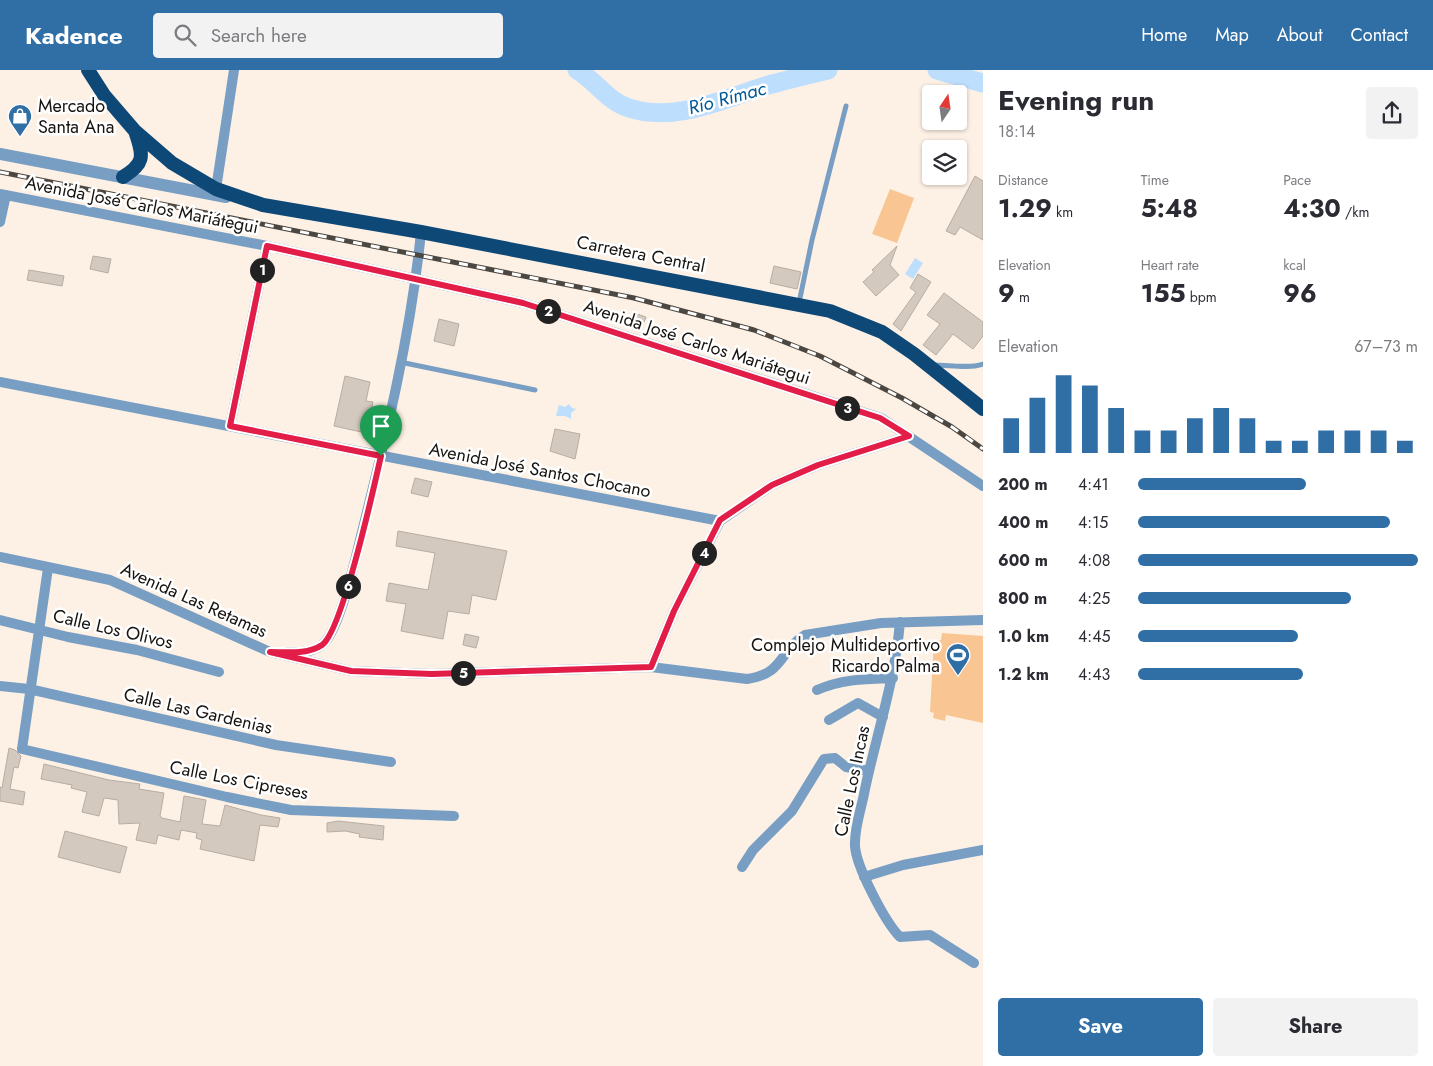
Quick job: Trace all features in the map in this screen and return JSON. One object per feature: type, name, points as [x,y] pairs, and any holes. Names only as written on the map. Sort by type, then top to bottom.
[{"type":"highway","name":"Carretera Central","points":[[88,70],[104,95],[135,131],[172,163],[216,189],[263,205],[420,232],[799,304],[839,314],[882,332],[983,409]]},
{"type":"highway","points":[[122,177],[138,166],[142,160],[142,151],[135,131]]},
{"type":"street","points":[[216,189],[234,70]]},
{"type":"street","points":[[0,154],[263,205]]},
{"type":"street","points":[[0,222],[3,194]]},
{"type":"street","name":"Avenida José Carlos Mariátegui","points":[[3,194],[267,246],[523,303],[880,418],[983,486]]},
{"type":"street","points":[[270,652],[308,651],[323,645],[331,633],[351,578],[381,456],[400,362],[416,279],[420,232]]},
{"type":"street","points":[[230,426],[267,246]]},
{"type":"street","name":"Avenida José Santos Chocano","points":[[0,382],[720,520]]},
{"type":"street","points":[[651,667],[674,611],[720,520],[772,485],[818,465],[909,436]]},
{"type":"street","name":"Avenida Las Retamas","points":[[0,558],[110,580],[270,652],[351,671],[432,674],[651,667],[747,680],[761,677],[771,672],[797,640],[805,635],[881,623],[983,620]]},
{"type":"street","points":[[29,689],[48,568]]},
{"type":"street","name":"Calle Los Olivos","points":[[0,620],[137,650],[219,672]]},
{"type":"street","name":"Calle Los Incas","points":[[900,622],[892,678],[869,771],[855,839],[856,859],[864,877],[900,937],[930,935],[974,963]]},
{"type":"street","points":[[817,690],[834,682],[892,678]]},
{"type":"street","name":"Calle Las Gardenias","points":[[0,686],[29,689],[276,745],[390,762]]},
{"type":"street","name":"Calle Los Cipreses","points":[[29,689],[22,749],[291,810],[454,816]]},
{"type":"street","points":[[829,720],[858,703],[883,716]]},
{"type":"street","points":[[742,866],[754,850],[792,812],[824,759],[835,758],[846,767],[869,771]]},
{"type":"street","points":[[864,877],[903,865],[983,850]]},
{"type":"lane","points":[[799,304],[812,240],[846,106]]},
{"type":"lane","points":[[400,362],[535,390]]},
{"type":"lane","points":[[929,366],[960,365],[973,368],[983,364]]},
{"type":"shaded area","points":[[890,189],[914,198],[897,243],[872,234]]},
{"type":"shaded area","name":"Complejo Multideportivo Ricardo Palma","points":[[942,633],[983,636],[983,723],[946,715],[945,721],[933,718],[934,713],[930,712],[934,641],[941,640]]},
{"type":"water","points":[[915,258],[923,263],[913,279],[905,274]]},
{"type":"water","points":[[569,404],[572,408],[576,409],[571,413],[571,419],[565,416],[556,416],[559,405],[565,407]]},
{"type":"building","points":[[975,176],[983,181],[983,240],[960,227],[955,235],[946,231]]},
{"type":"building","points":[[897,246],[890,265],[899,275],[876,296],[863,282],[874,272],[872,270]]},
{"type":"building","points":[[93,256],[111,259],[108,273],[90,269]]},
{"type":"building","points":[[774,266],[801,272],[797,289],[770,283]]},
{"type":"building","points":[[29,270],[64,276],[62,286],[27,280]]},
{"type":"building","points":[[918,274],[931,282],[901,331],[893,324],[916,292],[910,288]]},
{"type":"building","points":[[944,293],[983,322],[983,336],[973,349],[953,334],[936,355],[923,345],[940,324],[927,315]]},
{"type":"building","points":[[637,314],[646,317],[640,332],[632,329]]},
{"type":"building","points":[[439,319],[459,324],[454,346],[434,341]]},
{"type":"building","points":[[345,376],[370,382],[366,401],[373,402],[366,433],[334,426]]},
{"type":"building","points":[[555,429],[580,434],[575,459],[550,451]]},
{"type":"building","points":[[415,478],[432,482],[428,497],[411,493]]},
{"type":"building","points":[[398,531],[507,551],[496,600],[472,595],[469,614],[448,611],[443,639],[401,631],[406,604],[386,601],[389,583],[428,590],[435,553],[396,546]]},
{"type":"building","points":[[465,634],[479,637],[476,648],[463,645]]},
{"type":"building","points":[[9,748],[15,750],[21,756],[18,768],[14,767],[10,789],[25,792],[23,805],[0,801],[0,787],[2,788]]},
{"type":"building","points":[[44,764],[109,780],[140,784],[139,789],[164,793],[160,816],[162,818],[180,822],[184,796],[206,800],[202,824],[220,826],[225,805],[280,818],[278,827],[260,825],[254,861],[200,849],[202,840],[196,838],[197,833],[181,830],[179,840],[158,835],[156,844],[136,840],[140,823],[119,824],[118,800],[104,798],[99,816],[82,812],[87,792],[71,788],[72,785],[41,779]]},
{"type":"building","points":[[338,821],[384,826],[383,840],[359,837],[360,834],[345,831],[327,832],[327,823]]},
{"type":"building","points":[[65,831],[127,847],[120,873],[58,857]]},
{"type":"waterway","name":"Río Rímac","points":[[577,70],[621,105],[646,112],[664,113],[698,108],[765,86],[828,70]]},
{"type":"waterway","name":"Río Rímac","points":[[937,70],[983,83]]},
{"type":"railway","points":[[0,172],[634,298],[754,330],[820,356],[902,398],[952,427],[983,449]]},
{"type":"place","name":"Mercado Santa Ana","points":[[20,137]]},
{"type":"place","name":"Complejo Multideportivo Ricardo Palma","points":[[958,676]]},
{"type":"route","points":[[267,246],[523,303],[880,418],[909,436],[818,465],[772,485],[720,520],[658,645],[651,667],[432,674],[351,671],[270,652],[292,653],[308,651],[323,645],[331,633],[351,578],[381,456],[230,426],[267,246]]}]
